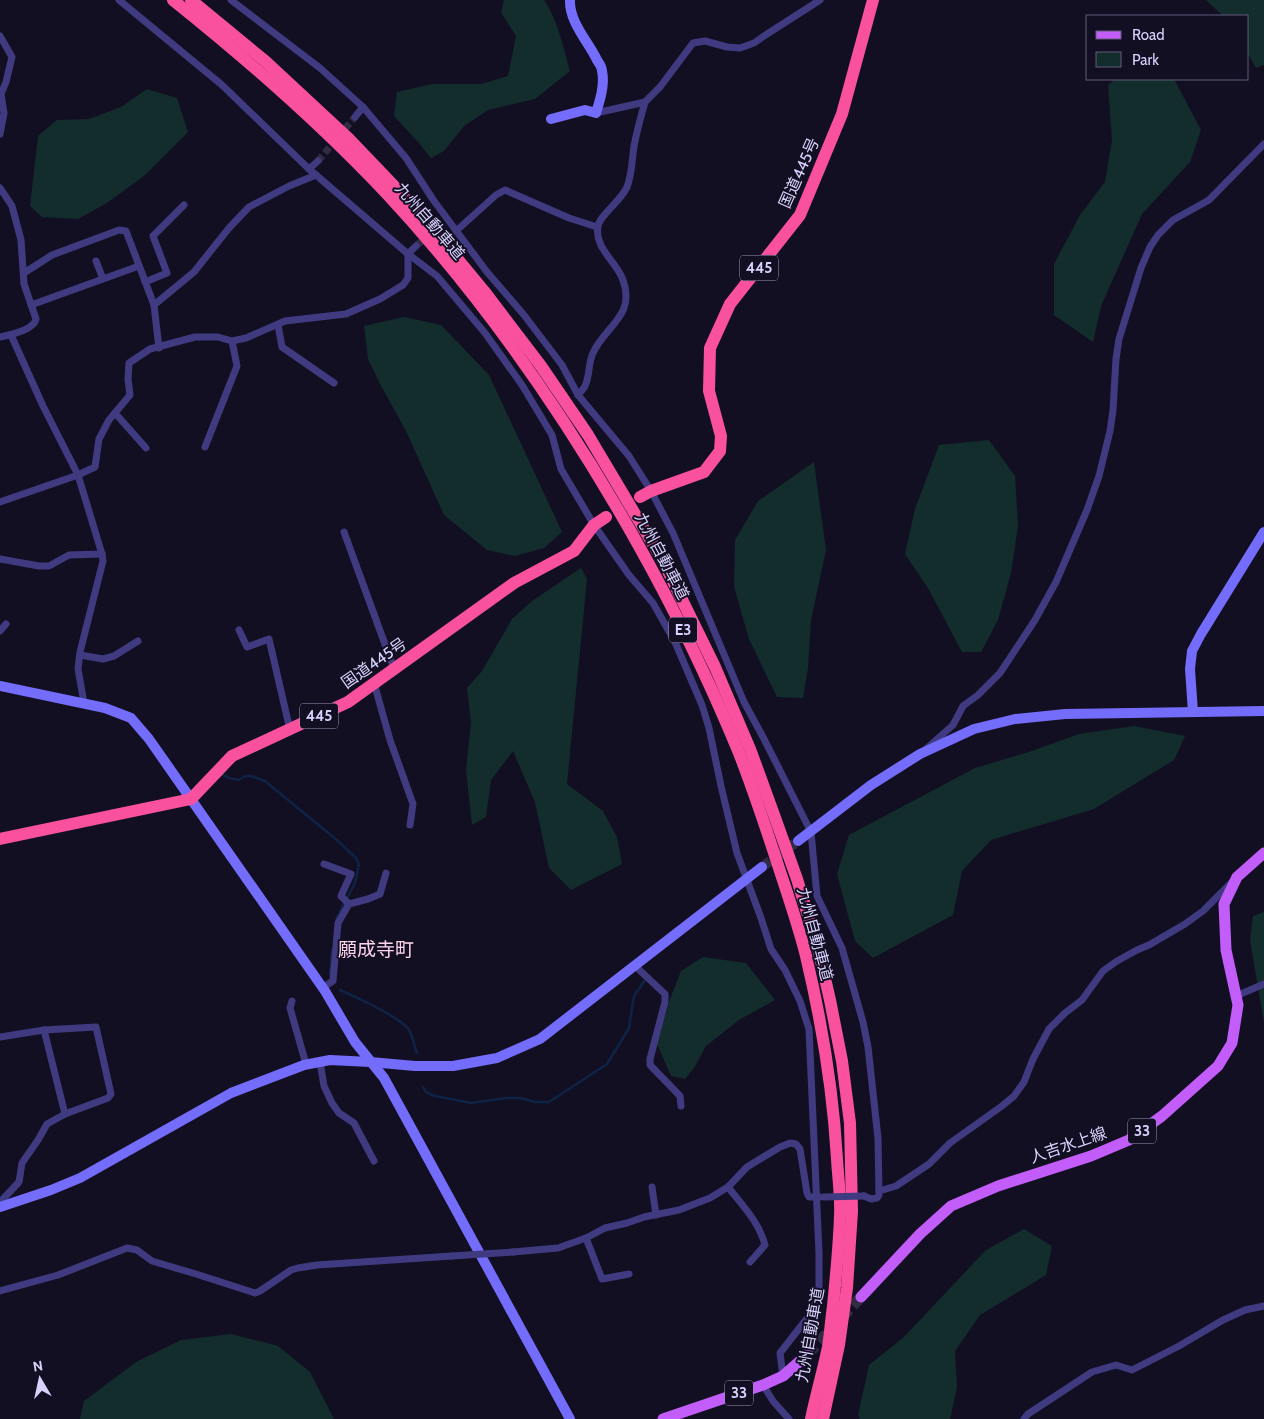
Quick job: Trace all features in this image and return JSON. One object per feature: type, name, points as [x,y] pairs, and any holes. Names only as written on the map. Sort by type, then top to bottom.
[{"type":"highway","name":"九州自動車道","points":[[173,0],[257,69],[321,129],[386,193],[475,297],[541,387],[602,482],[659,582],[704,673],[762,816],[784,883],[806,953],[828,1063],[835,1124],[840,1212],[837,1273],[828,1346],[810,1419]]},
{"type":"highway","name":"九州自動車道","points":[[191,0],[264,61],[349,139],[406,199],[484,291],[541,366],[588,435],[663,561],[715,667],[750,749],[774,812],[796,879],[819,952],[842,1061],[850,1123],[852,1211],[847,1288],[839,1345],[823,1419]]},
{"type":"highway","name":"国道445号","points":[[646,494],[704,472],[720,451],[721,436],[709,391],[710,348],[730,304],[800,215],[842,114],[873,0]]},
{"type":"highway","name":"国道445号","points":[[191,799],[232,756],[348,702],[514,583],[574,551],[594,524],[606,518]]},
{"type":"highway","points":[[0,839],[191,799]]},
{"type":"main road","name":"人吉水上線","points":[[861,1297],[920,1234],[951,1206],[998,1186],[1091,1156],[1129,1140],[1162,1116],[1218,1066],[1232,1043],[1238,1005],[1226,950],[1224,904],[1237,877],[1264,854]]},
{"type":"main road","name":"33","points":[[663,1419],[763,1386],[783,1376],[808,1354]]},
{"type":"street","points":[[118,0],[222,85],[309,169],[408,254],[437,276],[485,333],[522,385],[552,435],[561,469],[628,575],[653,603],[675,642],[702,705],[709,728],[736,853],[771,949],[785,970],[800,1001],[809,1028],[820,1197],[819,1287],[812,1312],[780,1353],[783,1376]]},
{"type":"street","points":[[0,1291],[58,1275],[127,1248],[137,1250],[152,1261],[255,1294],[291,1270],[317,1265],[558,1248],[586,1238],[605,1228],[679,1210],[710,1198],[728,1187],[747,1167],[790,1143],[800,1148],[809,1197],[864,1196],[871,1199],[878,1197],[878,1138],[868,1047],[863,1022],[842,948],[817,896],[811,832],[764,736],[744,702],[672,533],[646,494],[629,456],[578,395],[562,366],[524,315],[487,272],[447,220],[406,158],[364,107],[320,68],[232,0]]},
{"type":"street","points":[[570,0],[570,7],[576,23],[602,70],[602,86],[596,113]]},
{"type":"street","points":[[578,395],[585,386],[592,353],[624,310],[626,299],[623,280],[600,246],[598,227],[599,221],[620,199],[626,189],[630,177],[634,145],[645,102],[660,87],[693,43],[705,41],[727,47],[740,48],[754,43],[820,0]]},
{"type":"street","points":[[0,36],[12,56],[1,94],[4,114],[0,134]]},
{"type":"street","points":[[551,119],[585,110],[596,113],[645,102]]},
{"type":"street","points":[[355,117],[364,107]]},
{"type":"street","points":[[920,754],[953,725],[963,706],[978,695],[1000,673],[1035,620],[1056,582],[1087,510],[1099,476],[1110,431],[1119,339],[1141,268],[1150,247],[1158,235],[1173,220],[1209,200],[1264,144]]},
{"type":"street","points":[[309,169],[318,161]]},
{"type":"street","points":[[154,305],[194,272],[229,228],[249,207],[289,186],[316,175]]},
{"type":"street","points":[[0,188],[12,206],[21,240],[24,284],[36,318],[32,326],[11,335],[0,337]]},
{"type":"street","points":[[456,231],[496,194],[505,190],[569,218],[598,227]]},
{"type":"street","points":[[145,282],[167,273],[153,236],[184,205]]},
{"type":"street","points":[[441,225],[447,220]]},
{"type":"street","points":[[24,273],[52,255],[119,230],[126,231],[154,305],[159,348]]},
{"type":"street","points":[[0,502],[78,475],[95,467],[99,439],[109,420],[130,395],[128,380],[129,364],[150,349],[196,337],[218,337],[232,341],[246,338],[285,321],[346,314],[380,299],[403,284],[408,278],[408,254],[416,246]]},
{"type":"street","points":[[96,261],[102,279]]},
{"type":"street","points":[[31,306],[139,266]]},
{"type":"street","points":[[278,325],[282,347],[334,383]]},
{"type":"street","points":[[11,335],[43,406],[78,475],[102,554],[103,561],[86,626],[78,669],[84,703]]},
{"type":"street","points":[[205,447],[237,366],[232,341]]},
{"type":"street","points":[[115,413],[146,448]]},
{"type":"street","points":[[344,532],[394,669]]},
{"type":"street","points":[[1192,712],[1190,668],[1192,651],[1264,532]]},
{"type":"street","points":[[0,559],[49,566],[69,555],[102,554]]},
{"type":"street","points":[[0,631],[6,624]]},
{"type":"street","points":[[239,630],[247,647],[269,639],[290,730]]},
{"type":"street","points":[[80,655],[103,659],[114,656],[138,641]]},
{"type":"street","points":[[374,683],[390,740],[413,804],[410,825]]},
{"type":"street","points":[[0,686],[105,708],[131,718],[149,739],[322,988],[355,1042],[384,1078],[570,1419]]},
{"type":"street","points":[[798,842],[871,785],[920,754],[974,729],[1015,719],[1065,714],[1264,711]]},
{"type":"street","points":[[324,864],[351,874],[341,896],[349,904]]},
{"type":"street","points":[[0,1036],[44,1030],[96,1027],[111,1094],[108,1098],[64,1114],[47,1124],[22,1163],[19,1182],[2,1200],[2,1207],[80,1178],[231,1093],[306,1064],[330,1060],[415,1066],[453,1066],[497,1058],[540,1039],[762,866]]},
{"type":"street","points":[[322,988],[333,981],[338,923],[349,904],[380,894],[386,873]]},
{"type":"street","points":[[879,1191],[896,1186],[929,1164],[950,1143],[1014,1096],[1024,1082],[1049,1029],[1082,1000],[1103,971],[1117,961],[1186,924],[1203,911],[1237,877]]},
{"type":"street","points":[[634,965],[665,994],[665,1002],[650,1065],[680,1096],[681,1106]]},
{"type":"street","points":[[1236,996],[1264,984]]},
{"type":"street","points":[[292,1001],[290,1008],[306,1064]]},
{"type":"street","points":[[44,1030],[64,1114]]},
{"type":"street","points":[[320,1062],[324,1086],[332,1103],[339,1113],[354,1123],[374,1161]]},
{"type":"street","points":[[652,1187],[656,1215]]},
{"type":"street","points":[[728,1187],[757,1225],[765,1245],[750,1262]]},
{"type":"street","points":[[586,1238],[602,1279],[629,1274]]},
{"type":"street","points":[[1024,1419],[1028,1414],[1092,1372],[1116,1365],[1132,1370],[1179,1346],[1223,1320],[1245,1310],[1264,1306]]},
{"type":"street","points":[[763,1386],[773,1402],[789,1419]]},
{"type":"green space","points":[[504,0],[544,0],[549,7],[563,44],[570,71],[535,99],[488,110],[464,126],[444,151],[431,158],[394,116],[397,92],[432,84],[481,84],[508,76],[516,36],[501,12]]},
{"type":"green space","points":[[1206,0],[1264,0],[1264,65],[1256,68],[1249,56],[1249,15],[1222,15]]},
{"type":"green space","points":[[1114,80],[1175,80],[1201,130],[1190,162],[1142,214],[1101,306],[1093,342],[1054,315],[1054,264],[1080,215],[1105,182],[1112,140],[1108,85]]},
{"type":"green space","points":[[147,89],[177,98],[188,132],[144,176],[107,203],[78,219],[42,217],[30,206],[38,136],[57,120],[89,119],[121,107]]},
{"type":"green space","points":[[404,317],[441,325],[489,375],[562,532],[544,548],[515,556],[487,550],[444,515],[406,431],[368,359],[364,326]]},
{"type":"green space","points":[[989,440],[1015,476],[1018,526],[1011,573],[998,620],[981,652],[962,652],[928,588],[905,554],[915,509],[939,445]]},
{"type":"green space","points":[[814,462],[826,550],[811,620],[808,668],[803,698],[777,697],[749,639],[734,587],[735,540],[758,501]]},
{"type":"green space","points":[[581,568],[587,579],[567,784],[603,811],[617,837],[622,864],[571,890],[549,868],[535,802],[513,751],[491,780],[486,817],[472,825],[466,770],[471,722],[467,688],[482,671],[512,619],[532,601]]},
{"type":"green space","points":[[1134,726],[1185,736],[1174,760],[1094,809],[991,840],[962,871],[953,915],[873,958],[855,941],[837,874],[849,835],[975,768],[1029,752],[1079,734]]},
{"type":"green space","points":[[1264,912],[1264,1023],[1250,940],[1253,916]]},
{"type":"green space","points":[[703,957],[746,963],[775,1000],[739,1020],[706,1046],[694,1068],[685,1079],[671,1076],[657,1044],[670,999],[681,971]]},
{"type":"green space","points":[[1024,1229],[1052,1246],[1046,1275],[980,1315],[955,1351],[957,1388],[950,1419],[860,1419],[858,1415],[869,1365],[904,1337],[986,1250]]},
{"type":"green space","points":[[231,1334],[278,1346],[310,1372],[334,1419],[80,1419],[84,1401],[136,1362],[181,1340]]},
{"type":"waterway","points":[[222,774],[238,780],[251,776],[265,781],[356,858],[359,864],[355,883],[347,898]]},
{"type":"waterway","points":[[336,920],[344,903]]},
{"type":"waterway","points":[[330,974],[332,950]]},
{"type":"waterway","points":[[423,1087],[426,1092],[435,1096],[471,1103],[506,1098],[549,1102],[607,1064],[629,1028],[634,996],[645,980]]},
{"type":"waterway","points":[[340,990],[377,1008],[405,1025],[410,1032],[417,1053]]},
{"type":"tunnel","points":[[318,161],[355,117]]},
{"type":"tunnel","points":[[416,246],[441,225]]},
{"type":"tunnel","points":[[762,867],[798,841]]},
{"type":"tunnel","points":[[808,1354],[861,1297]]},
{"type":"district","name":"願成寺町","points":[[376,949]]}]
